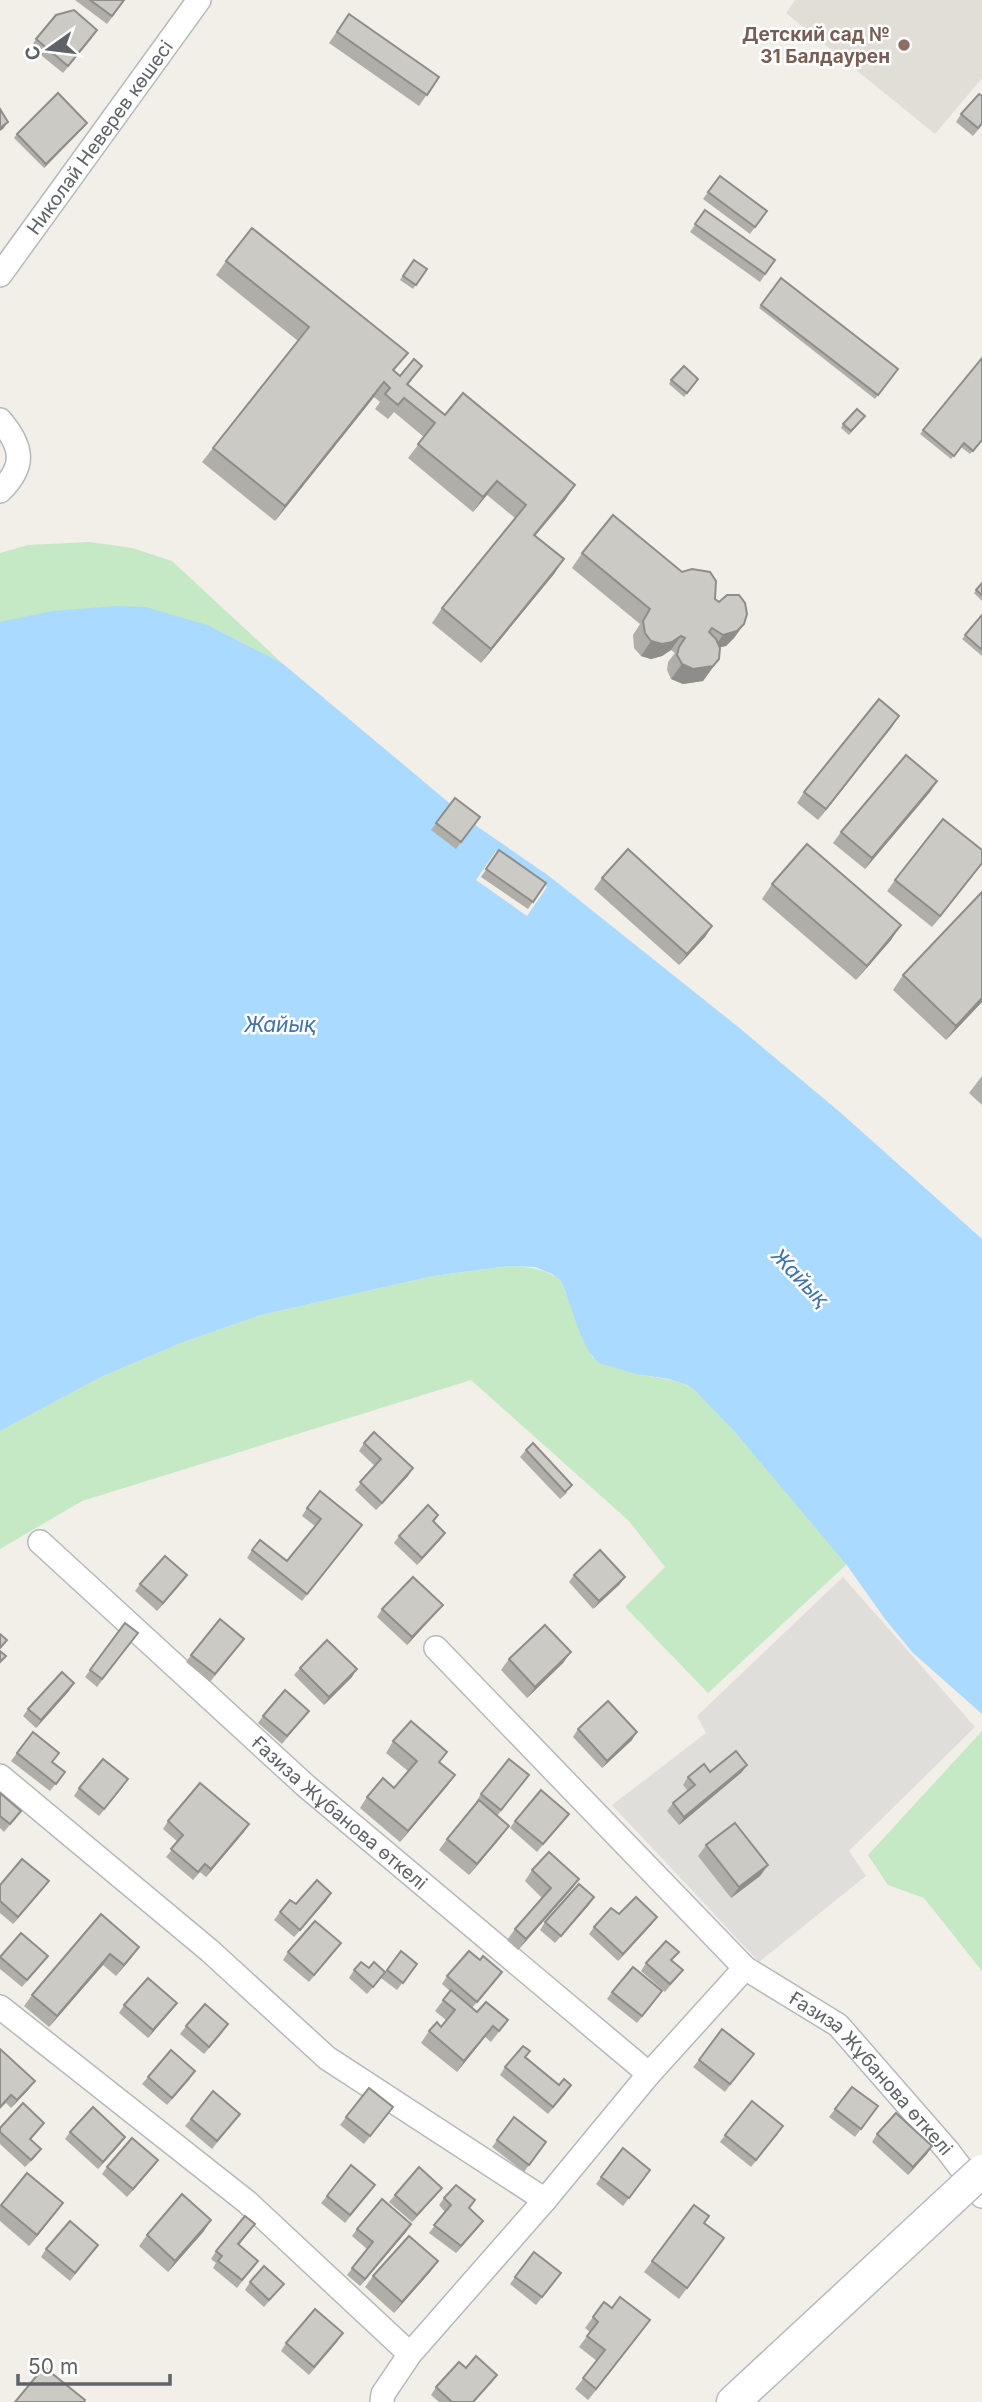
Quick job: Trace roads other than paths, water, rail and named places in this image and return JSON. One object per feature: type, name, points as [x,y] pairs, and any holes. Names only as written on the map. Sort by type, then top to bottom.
[{"type":"main road","points":[[733,2402],[982,2171]]},
{"type":"street","name":"Николай Неверев көшесі","points":[[0,275],[199,0]]},
{"type":"street","points":[[0,420],[9,430],[18,451],[19,466],[13,478],[0,491]]},
{"type":"street","name":"Ғазиза Жұбанова өткелі","points":[[40,1542],[306,1786],[649,2074]]},
{"type":"street","name":"Ғазиза Жұбанова өткелі","points":[[436,1648],[746,1968],[838,2025],[948,2151],[982,2196]]},
{"type":"street","points":[[0,1776],[210,1951],[327,2058],[545,2200]]},
{"type":"street","points":[[382,2402],[383,2394],[410,2354],[545,2200],[649,2074],[746,1968]]},
{"type":"street","points":[[0,2007],[247,2202],[410,2354]]},
{"type":"water","name":"Жайық","points":[[116,606],[146,607],[210,626],[282,663],[478,827],[549,876],[737,1026],[841,1113],[982,1239],[982,1714],[913,1653],[846,1564],[734,1431],[694,1390],[669,1379],[636,1374],[599,1363],[581,1336],[560,1280],[535,1267],[509,1266],[433,1276],[261,1315],[181,1343],[101,1377],[0,1431],[0,622],[52,611]]},
{"type":"place","name":"Детский сад № 31 Балдаурен","points":[[904,45]]}]
